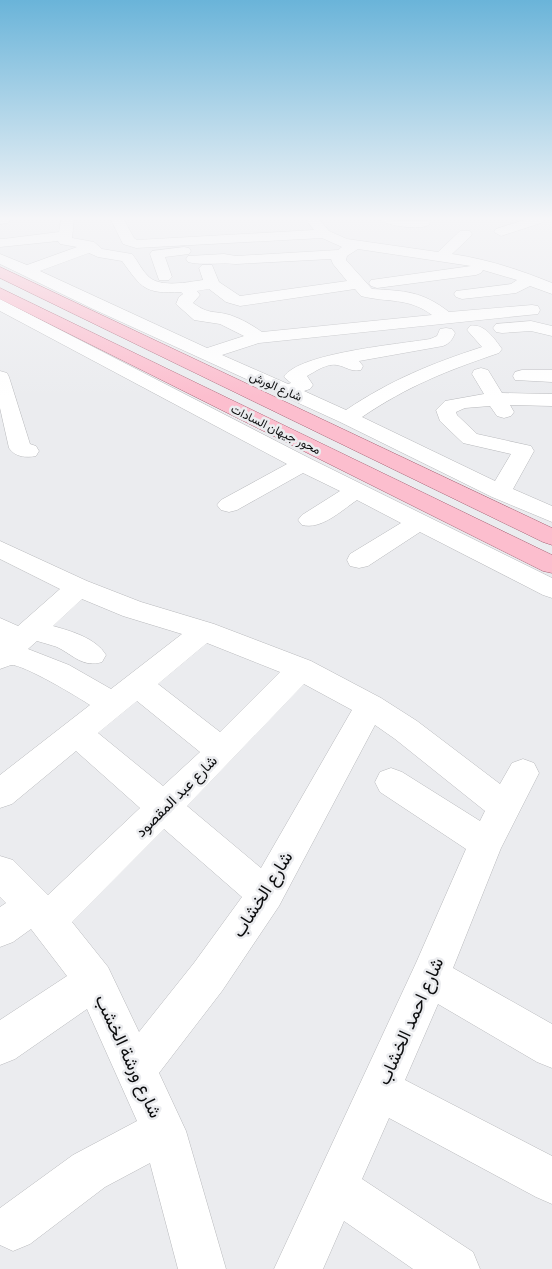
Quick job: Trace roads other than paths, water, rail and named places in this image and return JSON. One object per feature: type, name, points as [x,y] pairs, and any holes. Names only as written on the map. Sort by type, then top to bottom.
[{"type":"main road","name":"محور جيهان السادات","points":[[15,279],[552,537]]},
{"type":"main road","name":"محور جيهان السادات","points":[[0,293],[552,565]]},
{"type":"street","name":"شارع الورش","points":[[44,279],[186,346],[210,352],[320,364],[338,396],[325,408],[347,418]]},
{"type":"street","points":[[48,282],[54,279]]},
{"type":"street","points":[[144,279],[145,281],[185,286],[214,286]]},
{"type":"street","points":[[211,279],[214,286],[232,299],[242,281],[249,279]]},
{"type":"street","points":[[242,281],[253,279]]},
{"type":"street","points":[[378,279],[404,296],[428,303],[448,325],[474,330],[531,326],[552,331]]},
{"type":"street","points":[[436,279],[455,283],[516,288],[522,283],[545,287]]},
{"type":"street","points":[[455,283],[461,279]]},
{"type":"street","points":[[455,283],[480,279]]},
{"type":"street","points":[[526,279],[545,287]]},
{"type":"street","points":[[242,281],[243,336]]},
{"type":"street","points":[[99,306],[131,296],[163,282]]},
{"type":"street","points":[[185,286],[192,295],[184,300],[184,304],[197,315],[243,336],[268,354]]},
{"type":"street","points":[[490,303],[520,301],[543,319],[552,319]]},
{"type":"street","points":[[0,304],[303,464],[552,589]]},
{"type":"street","points":[[243,336],[448,325],[532,310]]},
{"type":"street","points":[[210,352],[243,336],[374,312]]},
{"type":"street","points":[[320,364],[440,342],[445,337],[448,325]]},
{"type":"street","points":[[474,330],[485,349],[488,370],[498,399]]},
{"type":"street","points":[[347,418],[391,389],[413,378],[485,349],[526,342]]},
{"type":"street","points":[[549,405],[527,376],[552,376]]},
{"type":"street","points":[[0,377],[20,448],[28,451]]},
{"type":"street","points":[[500,492],[523,452],[519,449],[470,439],[447,417],[446,410],[450,397],[498,399],[549,405]]},
{"type":"street","points":[[347,418],[552,515]]},
{"type":"street","points":[[458,471],[480,442]]},
{"type":"street","points":[[229,505],[303,464]]},
{"type":"street","points":[[310,520],[356,491]]},
{"type":"street","points":[[359,560],[419,522]]},
{"type":"street","points":[[0,549],[78,587],[132,609],[204,631],[301,669],[370,706]]},
{"type":"street","points":[[10,643],[78,587]]},
{"type":"street","points":[[0,794],[204,631]]},
{"type":"street","points":[[10,643],[66,640],[92,655]]},
{"type":"street","points":[[10,643],[61,675],[113,704]]},
{"type":"street","name":"شارع عبد المقصود","points":[[0,929],[42,912],[164,807],[301,669]]},
{"type":"street","points":[[137,684],[221,751]]},
{"type":"street","name":"شارع احمد الخشاب","points":[[298,1269],[430,977],[486,843],[514,790],[406,730],[370,706]]},
{"type":"street","name":"شارع الخشاب","points":[[136,1069],[208,977],[266,894],[370,706]]},
{"type":"street","points":[[76,733],[266,894]]},
{"type":"street","points":[[391,782],[486,843]]},
{"type":"street","name":"شارع ورشة الخشب","points":[[0,872],[42,912],[94,981],[164,1131],[202,1269]]},
{"type":"street","points":[[430,977],[552,1046]]},
{"type":"street","points":[[0,1044],[94,981]]},
{"type":"street","points":[[380,1090],[552,1181]]},
{"type":"street","points":[[13,1227],[89,1171],[164,1131]]},
{"type":"street","points":[[335,1188],[456,1269]]}]
